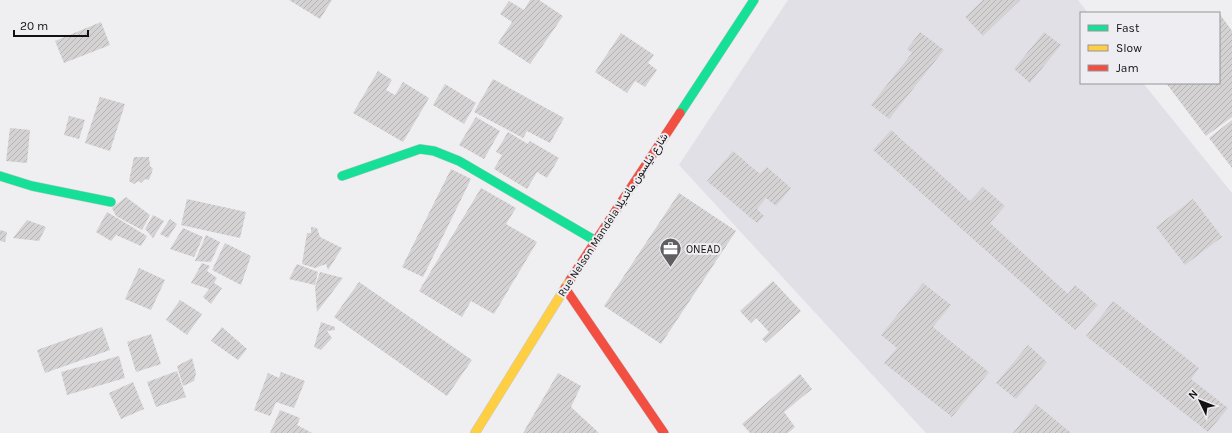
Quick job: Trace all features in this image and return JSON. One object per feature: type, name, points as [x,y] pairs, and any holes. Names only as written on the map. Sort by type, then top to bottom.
[{"type":"street","name":"Rue Nelson Mandela شارع نيلسون مانديلا","points":[[475,433],[565,288],[754,0]]},
{"type":"street","points":[[342,176],[420,149],[434,151],[459,161],[596,241]]},
{"type":"street","points":[[0,176],[32,186],[111,202]]},
{"type":"street","points":[[565,288],[664,433]]},
{"type":"shaded area","points":[[788,0],[1078,0],[1087,12],[1080,12],[1080,84],[1144,84],[1232,193],[1232,433],[926,433],[679,165]]},
{"type":"building","points":[[289,0],[332,0],[320,19]]},
{"type":"building","points":[[530,0],[539,0],[563,16],[530,64],[498,43],[512,22],[500,14],[509,1],[524,10]]},
{"type":"building","points":[[983,0],[1020,0],[983,36],[965,17]]},
{"type":"building","points":[[1220,14],[1232,31],[1232,117],[1206,136],[1167,84],[1220,84]]},
{"type":"building","points":[[101,22],[110,45],[64,63],[55,41]]},
{"type":"building","points":[[920,32],[944,50],[889,119],[871,105],[912,53],[907,49]]},
{"type":"building","points":[[1044,32],[1061,45],[1030,83],[1014,69]]},
{"type":"building","points":[[621,33],[654,55],[648,63],[657,70],[645,87],[635,81],[627,93],[595,72]]},
{"type":"building","points":[[378,71],[392,80],[386,90],[395,95],[403,82],[429,98],[403,142],[353,113]]},
{"type":"building","points":[[493,79],[564,118],[550,143],[527,131],[523,138],[474,112]]},
{"type":"building","points":[[445,84],[476,103],[464,124],[433,105]]},
{"type":"building","points":[[100,97],[125,104],[110,151],[85,143]]},
{"type":"building","points":[[69,116],[85,120],[79,139],[64,135]]},
{"type":"building","points":[[476,117],[500,131],[484,159],[459,145]]},
{"type":"building","points":[[1232,120],[1232,168],[1209,138]]},
{"type":"building","points":[[10,128],[30,130],[27,163],[6,161]]},
{"type":"building","points":[[891,130],[970,201],[983,187],[1005,206],[990,223],[1068,294],[1075,285],[1098,305],[1075,330],[873,150]]},
{"type":"building","points":[[508,132],[528,144],[530,141],[559,158],[547,178],[537,172],[527,189],[494,169],[502,155],[496,152]]},
{"type":"building","points":[[733,151],[760,174],[767,167],[791,188],[776,206],[766,198],[757,209],[764,216],[757,223],[707,181]]},
{"type":"building","points":[[134,157],[149,157],[150,166],[153,169],[149,180],[145,179],[141,183],[138,181],[134,184],[129,181]]},
{"type":"building","points":[[451,169],[471,179],[423,277],[402,267]]},
{"type":"building","points":[[481,188],[516,208],[506,224],[537,242],[494,314],[471,301],[462,317],[419,291]]},
{"type":"building","name":"ONEAD","points":[[679,193],[736,231],[661,344],[604,306]]},
{"type":"building","points":[[126,197],[150,215],[142,230],[116,216],[112,208]]},
{"type":"building","points":[[187,199],[246,212],[240,238],[181,225]]},
{"type":"building","points":[[1193,199],[1222,237],[1185,265],[1156,227]]},
{"type":"building","points":[[107,212],[147,236],[141,246],[116,235],[111,241],[96,232]]},
{"type":"building","points":[[153,215],[164,221],[153,238],[145,229]]},
{"type":"building","points":[[170,219],[177,224],[168,238],[160,234]]},
{"type":"building","points":[[27,220],[46,227],[39,241],[13,238]]},
{"type":"building","points":[[311,227],[317,228],[320,237],[342,248],[328,270],[326,264],[315,268],[302,264],[307,233],[311,233]]},
{"type":"building","points":[[183,228],[203,237],[194,257],[170,249]]},
{"type":"building","points":[[0,230],[7,232],[5,242],[0,241]]},
{"type":"building","points":[[206,235],[220,242],[211,262],[195,261]]},
{"type":"building","points":[[225,243],[251,256],[241,285],[212,270]]},
{"type":"building","points":[[202,263],[210,266],[207,271],[217,278],[214,283],[222,288],[211,304],[203,297],[209,289],[191,283]]},
{"type":"building","points":[[297,264],[318,272],[315,285],[289,279]]},
{"type":"building","points":[[139,268],[165,280],[151,310],[125,299]]},
{"type":"building","points":[[320,272],[343,278],[317,312],[315,287]]},
{"type":"building","points":[[773,281],[801,311],[766,343],[762,339],[769,332],[756,318],[751,323],[740,311]]},
{"type":"building","points":[[359,282],[472,360],[447,396],[334,317]]},
{"type":"building","points":[[923,283],[951,305],[933,327],[989,372],[952,417],[884,363],[897,348],[881,335]]},
{"type":"building","points":[[180,300],[202,314],[187,335],[166,320]]},
{"type":"building","points":[[1113,301],[1199,368],[1191,379],[1228,408],[1208,432],[1086,336]]},
{"type":"building","points":[[321,322],[335,327],[335,330],[327,331],[332,338],[321,350],[314,347]]},
{"type":"building","points":[[102,327],[110,350],[45,373],[37,350]]},
{"type":"building","points":[[222,327],[247,349],[238,360],[211,341]]},
{"type":"building","points":[[151,334],[161,364],[136,372],[127,342]]},
{"type":"building","points":[[1028,345],[1047,362],[1016,399],[996,383]]},
{"type":"building","points":[[119,356],[125,378],[67,395],[61,372]]},
{"type":"building","points":[[192,358],[196,373],[194,381],[183,386],[177,366]]},
{"type":"building","points":[[177,371],[186,397],[156,407],[147,382]]},
{"type":"building","points":[[281,372],[305,381],[294,408],[276,402],[270,416],[254,410],[268,373],[279,378]]},
{"type":"building","points":[[558,373],[581,386],[571,407],[599,433],[523,433]]},
{"type":"building","points":[[800,374],[812,389],[784,412],[795,427],[788,433],[750,433],[742,424]]},
{"type":"building","points":[[133,382],[144,409],[121,419],[109,393]]},
{"type":"building","points":[[1036,404],[1071,433],[1013,433]]},
{"type":"building","points":[[280,410],[300,418],[297,425],[312,433],[270,433]]},
{"type":"traffic: fast","points":[[680,113],[754,0]]},
{"type":"traffic: fast","points":[[342,176],[420,149],[434,151],[459,161],[596,241]]},
{"type":"traffic: fast","points":[[0,176],[32,186],[111,202]]},
{"type":"traffic: slow","points":[[475,433],[570,280]]},
{"type":"traffic: jam","points":[[570,280],[680,113]]},
{"type":"traffic: jam","points":[[565,288],[664,433]]},
{"type":"place","name":"ONEAD","points":[[670,268]]}]
